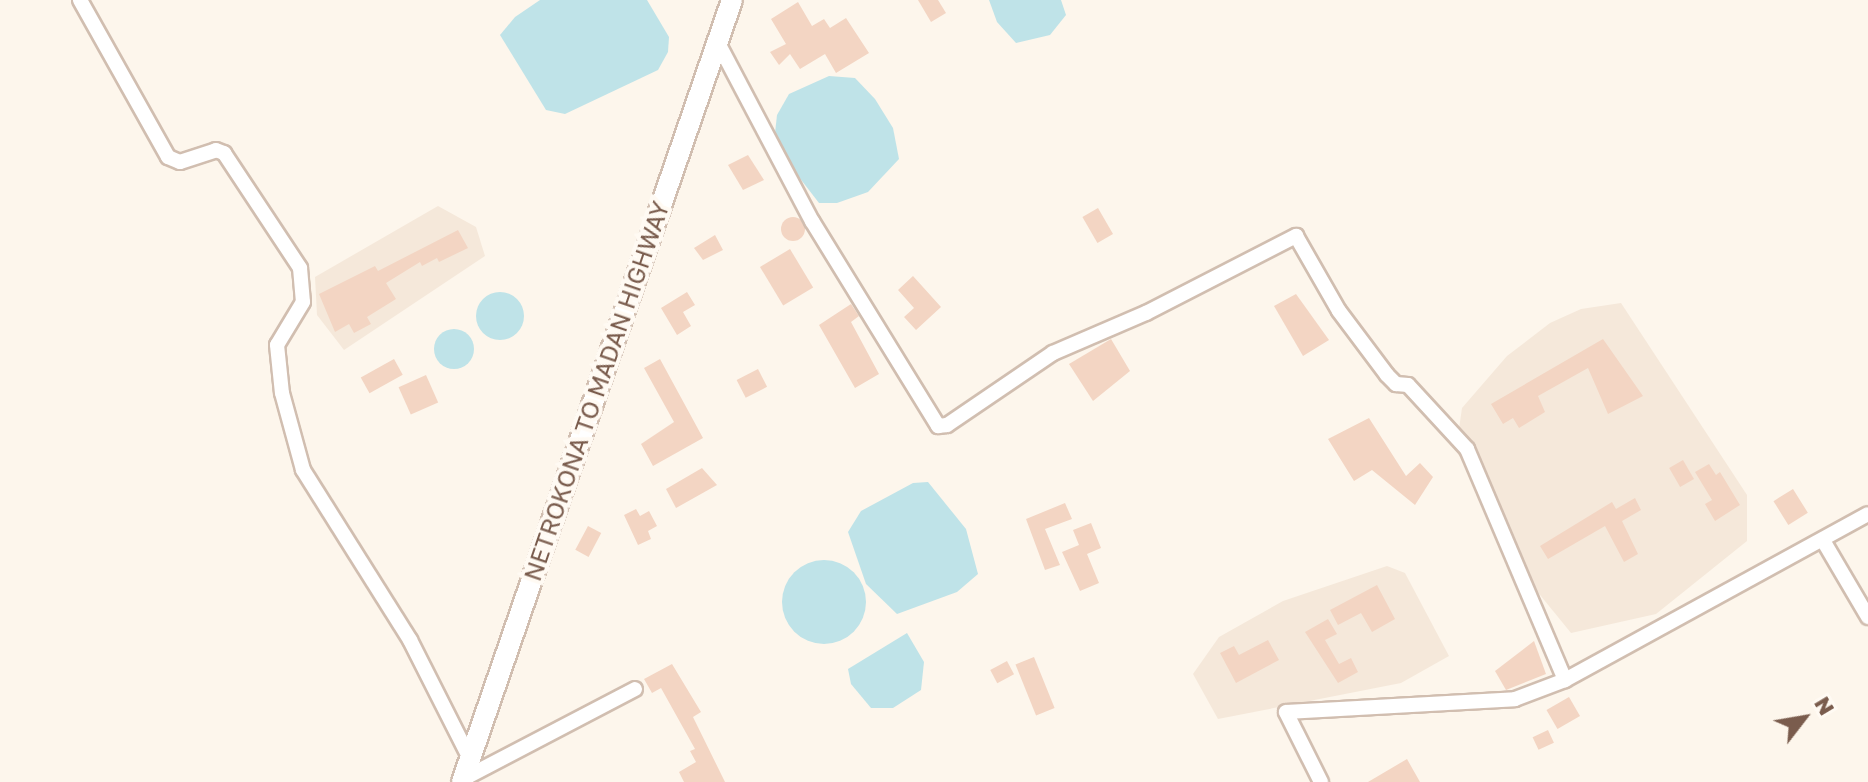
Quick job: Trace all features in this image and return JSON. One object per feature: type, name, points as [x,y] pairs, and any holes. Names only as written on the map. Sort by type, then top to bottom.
[{"type":"main road","name":"NETROKONA TO MADAN HIGHWAY","points":[[462,781],[732,0]]},
{"type":"street","points":[[80,0],[168,157],[180,162],[216,150],[224,153],[300,268],[303,302],[277,345],[282,393],[303,470],[410,640],[469,757]]},
{"type":"street","points":[[717,41],[812,221],[938,426],[947,425],[1053,353],[1146,313],[1296,236],[1339,311],[1387,375],[1396,384],[1408,385],[1467,449],[1565,680]]},
{"type":"street","points":[[1321,782],[1286,712],[1515,699],[1565,680],[1824,542],[1868,514]]},
{"type":"street","points":[[1824,542],[1868,617]]},
{"type":"street","points":[[462,781],[635,689]]},
{"type":"shaded area","points":[[438,206],[476,227],[485,256],[344,350],[317,315],[315,277]]},
{"type":"shaded area","points":[[1621,303],[1747,495],[1747,541],[1656,614],[1571,633],[1523,574],[1456,450],[1462,408],[1507,356],[1550,323],[1581,309]]},
{"type":"shaded area","points":[[1387,566],[1405,573],[1449,656],[1401,683],[1218,719],[1193,674],[1219,637],[1283,601]]},
{"type":"water","points":[[540,0],[647,0],[669,37],[668,52],[658,70],[565,114],[546,110],[500,35],[515,17]]},
{"type":"water","points":[[989,0],[1061,0],[1066,15],[1050,35],[1016,43],[997,22]]},
{"type":"water","points":[[829,76],[855,78],[875,99],[893,128],[899,159],[868,192],[837,203],[819,203],[785,159],[775,133],[777,115],[789,94]]},
{"type":"water","points":[[500,292],[517,299],[524,316],[517,333],[500,340],[483,333],[476,316],[483,299]]},
{"type":"water","points":[[454,329],[468,335],[474,349],[468,363],[454,369],[440,363],[434,349],[440,335]]},
{"type":"water","points":[[928,482],[966,529],[978,574],[957,592],[897,614],[866,584],[848,532],[861,511],[913,483]]},
{"type":"water","points":[[824,560],[840,563],[854,572],[863,586],[866,602],[863,618],[854,632],[840,641],[824,644],[808,641],[794,632],[785,618],[782,602],[785,586],[794,572],[808,563]]},
{"type":"water","points":[[907,633],[924,662],[921,690],[893,708],[871,708],[851,684],[848,669]]},
{"type":"building","points":[[918,0],[938,0],[946,13],[931,22]]},
{"type":"building","points":[[798,2],[812,26],[824,19],[830,28],[846,18],[869,53],[836,73],[825,54],[800,69],[790,54],[779,65],[770,52],[786,44],[771,19]]},
{"type":"building","points":[[748,155],[764,180],[743,190],[728,165]]},
{"type":"building","points":[[1098,208],[1113,234],[1097,243],[1082,217]]},
{"type":"building","points":[[793,217],[801,221],[805,229],[801,237],[793,241],[785,237],[781,229],[785,221]]},
{"type":"building","points":[[458,230],[468,248],[439,262],[437,258],[422,266],[420,262],[386,283],[396,299],[367,317],[371,324],[354,333],[349,324],[335,332],[319,294],[375,266],[378,271]]},
{"type":"building","points":[[715,235],[723,250],[703,260],[694,248]]},
{"type":"building","points":[[790,249],[813,288],[783,306],[760,267]]},
{"type":"building","points":[[913,276],[941,307],[916,330],[904,317],[914,308],[898,290]]},
{"type":"building","points":[[687,292],[695,305],[683,312],[691,326],[677,335],[661,308]]},
{"type":"building","points":[[1296,294],[1329,340],[1303,356],[1274,306]]},
{"type":"building","points":[[851,304],[859,316],[851,322],[879,374],[855,388],[819,325]]},
{"type":"building","points":[[1111,339],[1130,371],[1093,401],[1069,364]]},
{"type":"building","points":[[1603,339],[1643,396],[1608,414],[1588,368],[1538,396],[1545,412],[1519,428],[1513,418],[1503,424],[1491,404]]},
{"type":"building","points":[[394,359],[403,375],[369,393],[361,377]]},
{"type":"building","points":[[660,359],[703,438],[653,466],[641,444],[674,422],[644,368]]},
{"type":"building","points":[[758,369],[767,387],[746,398],[737,380]]},
{"type":"building","points":[[426,375],[438,402],[411,415],[399,387]]},
{"type":"building","points":[[1369,418],[1406,476],[1420,463],[1433,477],[1415,505],[1372,470],[1354,481],[1328,439]]},
{"type":"building","points":[[1683,460],[1694,479],[1680,487],[1669,468]]},
{"type":"building","points":[[1709,464],[1716,475],[1720,472],[1740,505],[1715,521],[1705,504],[1712,500],[1695,472]]},
{"type":"building","points":[[702,468],[717,485],[676,508],[666,489]]},
{"type":"building","points":[[1793,489],[1808,513],[1788,525],[1773,501]]},
{"type":"building","points":[[1635,498],[1641,510],[1622,521],[1638,554],[1624,562],[1605,526],[1548,559],[1540,546],[1612,502],[1616,509]]},
{"type":"building","points":[[1065,503],[1072,519],[1045,529],[1060,565],[1045,570],[1026,519]]},
{"type":"building","points":[[636,509],[640,516],[649,511],[657,526],[648,531],[651,539],[638,545],[624,515]]},
{"type":"building","points":[[1091,523],[1101,548],[1087,554],[1099,583],[1080,591],[1062,552],[1079,545],[1073,530]]},
{"type":"building","points":[[588,526],[601,533],[589,557],[575,550]]},
{"type":"building","points":[[1377,585],[1395,619],[1372,632],[1361,613],[1338,625],[1330,610]]},
{"type":"building","points":[[1328,619],[1337,634],[1325,640],[1339,664],[1351,658],[1358,672],[1338,683],[1305,632]]},
{"type":"building","points":[[1268,640],[1279,660],[1236,683],[1220,653],[1234,646],[1239,655]]},
{"type":"building","points":[[1534,641],[1546,674],[1506,690],[1495,671]]},
{"type":"building","points":[[1034,657],[1055,708],[1036,715],[1015,664]]},
{"type":"building","points":[[1007,661],[1014,674],[997,683],[990,670]]},
{"type":"building","points":[[672,664],[701,712],[693,717],[725,782],[684,782],[679,772],[696,762],[690,751],[695,749],[661,688],[652,693],[644,679]]},
{"type":"building","points":[[1569,697],[1580,716],[1557,729],[1546,710]]},
{"type":"building","points":[[1548,730],[1554,743],[1539,750],[1533,737]]},
{"type":"building","points":[[1407,759],[1420,782],[1368,782]]}]
